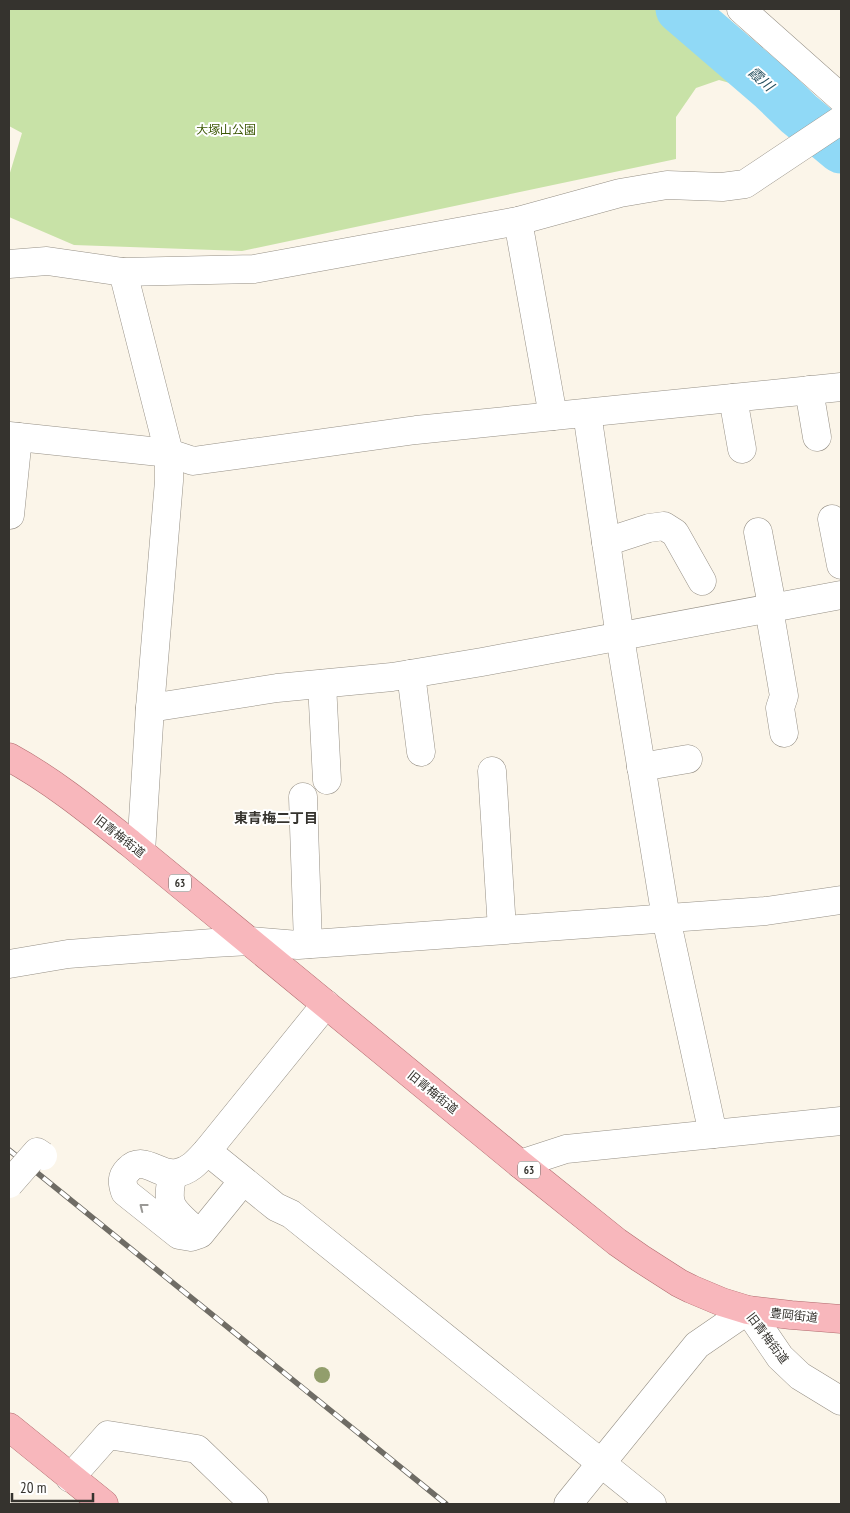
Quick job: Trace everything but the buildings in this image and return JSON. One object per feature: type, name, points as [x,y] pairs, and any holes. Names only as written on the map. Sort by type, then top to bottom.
[{"type":"main road","name":"旧青梅街道","points":[[19,763],[70,796],[141,852],[617,1242],[679,1283],[722,1302],[748,1310]]},
{"type":"main road","name":"豊岡街道","points":[[748,1310],[841,1319]]},
{"type":"main road","points":[[9,1426],[104,1504]]},
{"type":"street","points":[[741,9],[841,98]]},
{"type":"street","points":[[9,264],[47,261],[123,272],[254,269],[518,222],[620,193],[667,185],[722,187],[745,184],[841,120]]},
{"type":"street","points":[[518,222],[553,416]]},
{"type":"street","points":[[123,272],[169,453],[169,481],[150,708],[141,852]]},
{"type":"street","points":[[10,515],[14,436],[169,453],[193,461],[416,430],[841,387]]},
{"type":"street","points":[[809,390],[817,437]]},
{"type":"street","points":[[733,398],[742,449]]},
{"type":"street","points":[[587,414],[620,637],[666,918],[713,1134]]},
{"type":"street","points":[[832,519],[841,565]]},
{"type":"street","points":[[606,542],[649,528],[664,526],[674,533],[702,581]]},
{"type":"street","points":[[758,532],[770,594],[769,609],[784,696],[780,708],[784,733]]},
{"type":"street","points":[[150,708],[277,688],[412,674],[841,595]]},
{"type":"street","points":[[412,674],[421,752]]},
{"type":"street","points":[[322,684],[327,780]]},
{"type":"street","points":[[642,767],[688,758]]},
{"type":"street","points":[[492,771],[502,929]]},
{"type":"street","points":[[304,797],[308,944]]},
{"type":"street","points":[[9,964],[68,954],[250,941],[298,945],[766,911],[841,900]]},
{"type":"street","points":[[243,1181],[200,1234],[191,1236],[179,1235],[125,1192],[122,1182],[125,1173],[132,1166],[143,1163],[173,1174],[187,1170],[207,1150],[326,1004]]},
{"type":"street","points":[[520,1164],[566,1148],[841,1121]]},
{"type":"street","points":[[207,1150],[276,1207],[291,1214],[652,1504]]},
{"type":"street","points":[[9,1184],[37,1152],[43,1156]]},
{"type":"street","points":[[173,1174],[169,1190],[170,1204],[200,1234]]},
{"type":"street","points":[[568,1504],[697,1344],[748,1310]]},
{"type":"street","name":"旧青梅街道","points":[[748,1310],[780,1357],[800,1376],[841,1401]]},
{"type":"street","points":[[70,1478],[108,1435],[197,1449],[254,1504]]},
{"type":"green space","name":"大塚山公園","points":[[9,9],[666,9],[753,75],[744,87],[719,80],[696,88],[676,117],[676,159],[242,251],[74,245],[9,217],[9,176],[22,133],[9,126]]},
{"type":"waterway","name":"霞川","points":[[680,9],[841,149]]},
{"type":"railway","points":[[9,1150],[446,1504]]},
{"type":"district","name":"東青梅二丁目","points":[[276,818]]}]
